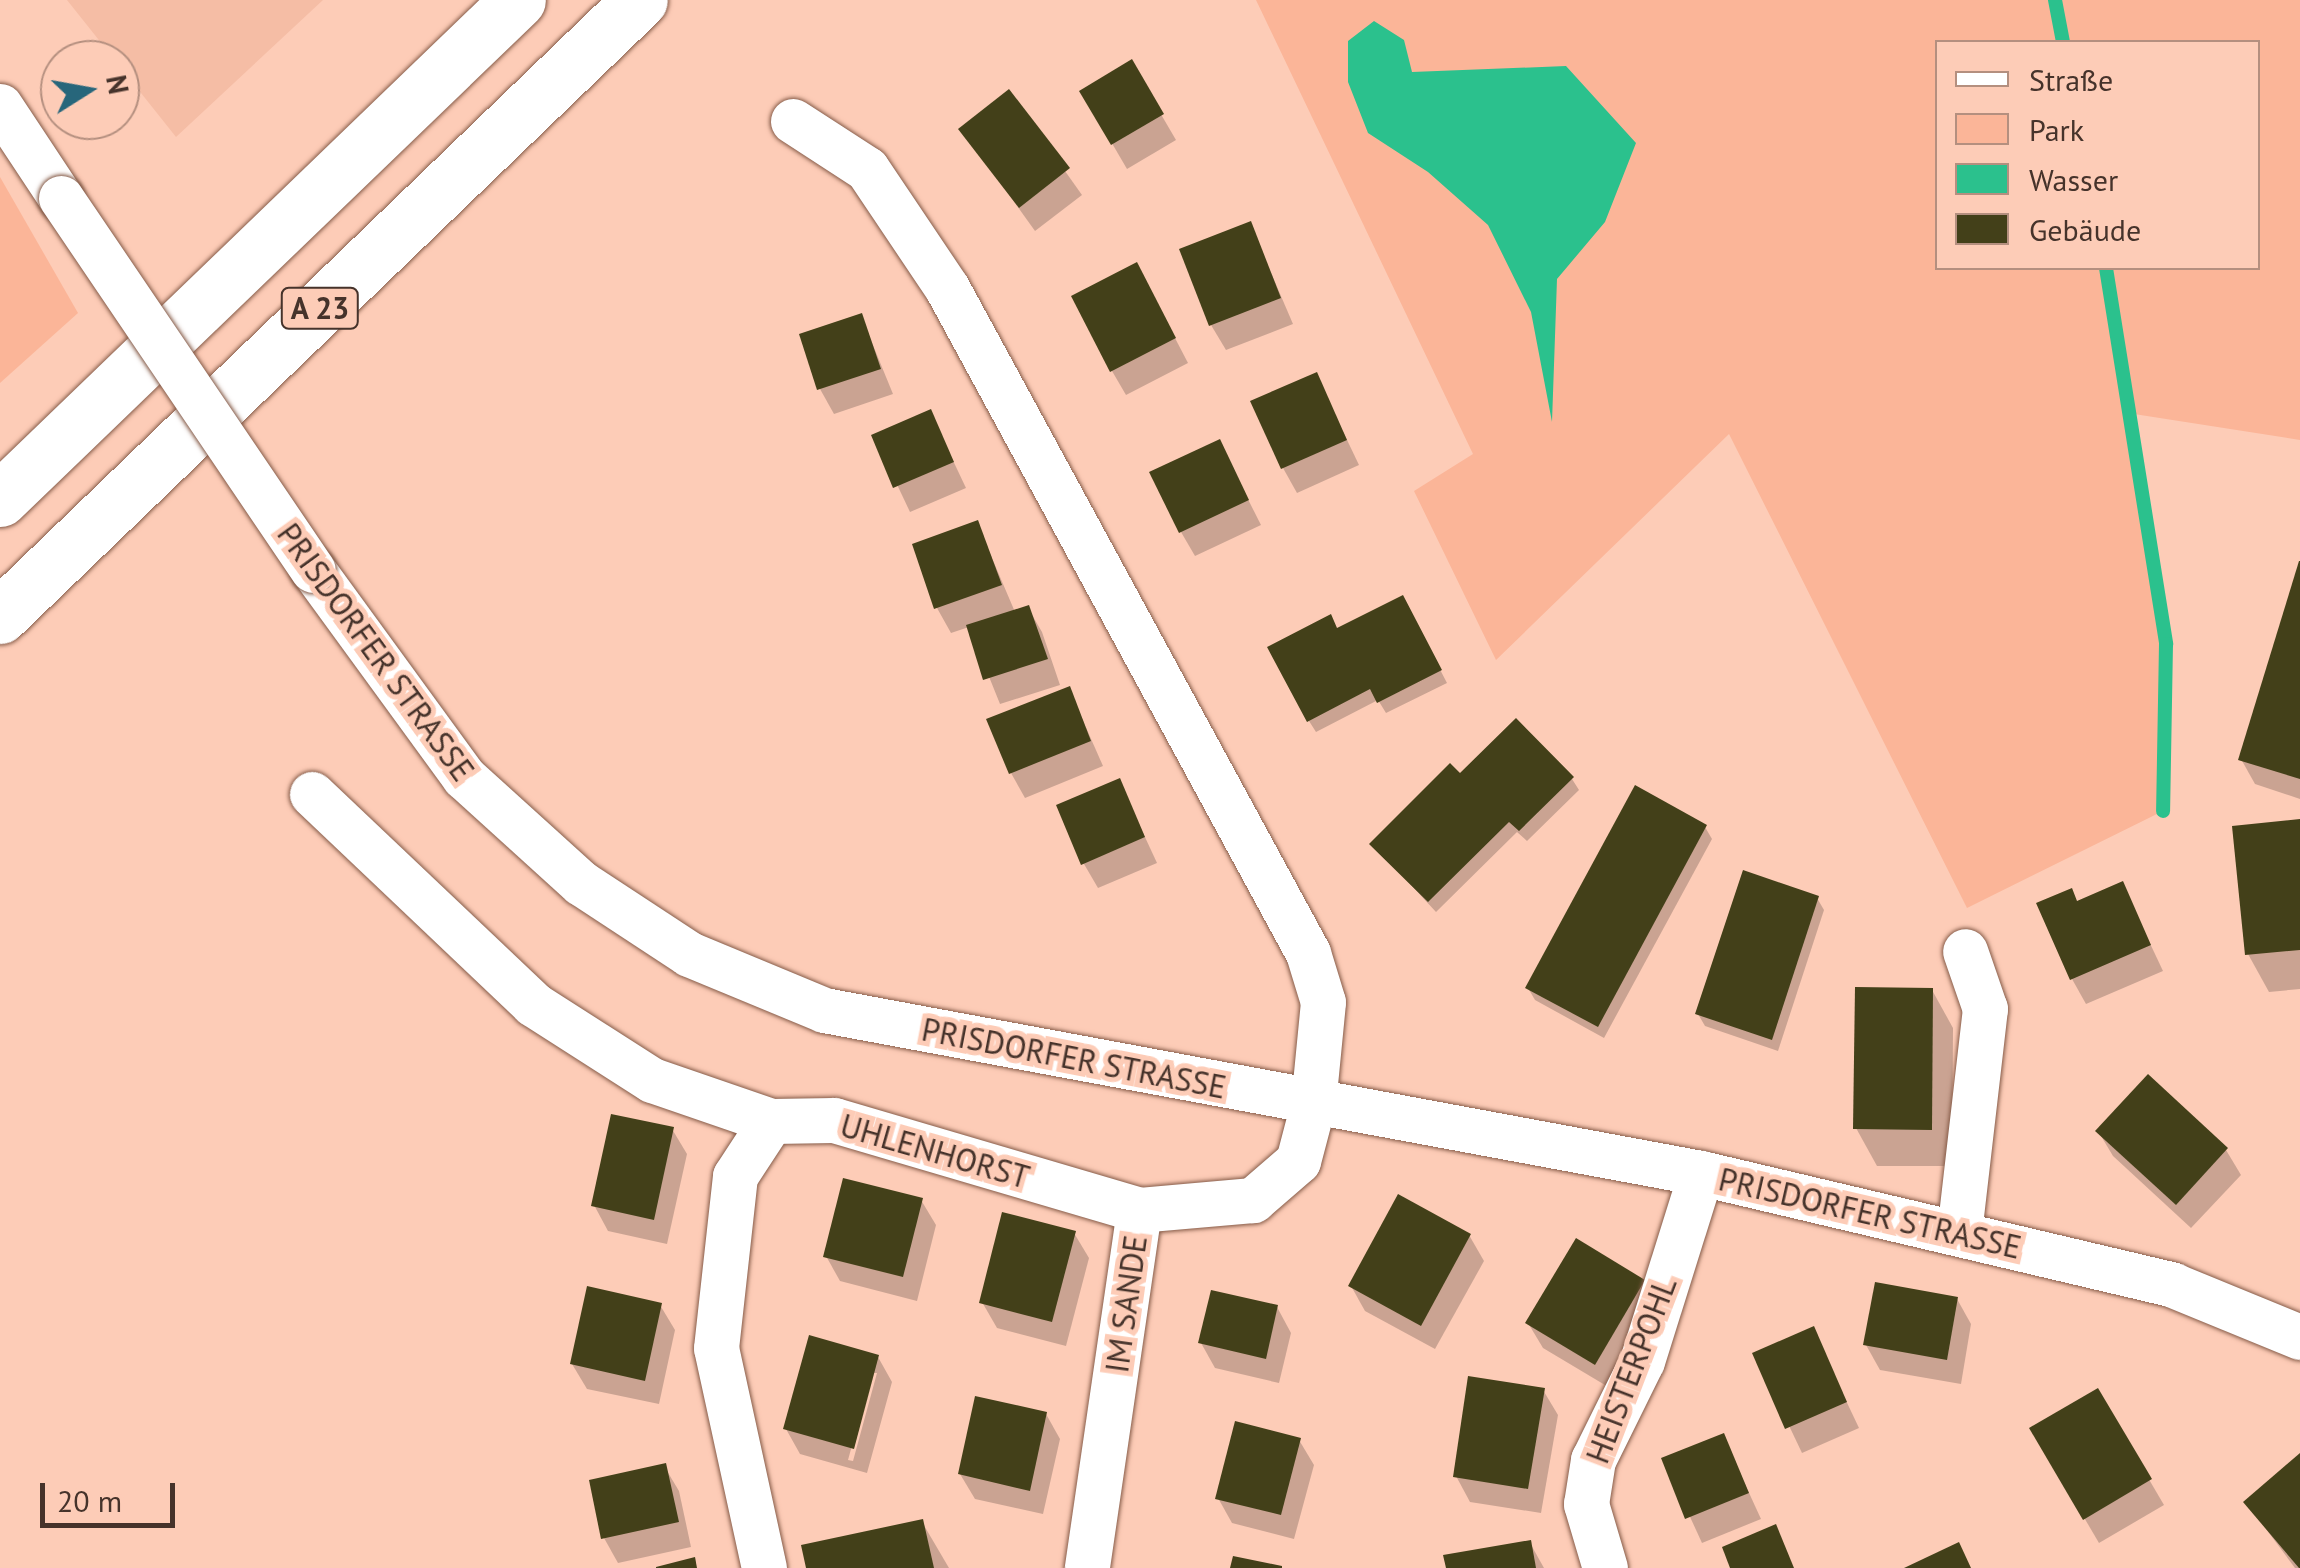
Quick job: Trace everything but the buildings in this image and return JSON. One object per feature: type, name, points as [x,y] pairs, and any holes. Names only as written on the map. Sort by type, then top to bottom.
[{"type":"highway","name":"A 23","points":[[0,499],[518,0]]},
{"type":"highway","name":"A 23","points":[[0,616],[640,0]]},
{"type":"street","name":"PRISDORFER STRASSE","points":[[0,106],[313,570],[464,777],[580,884],[688,954],[824,1010],[1313,1104],[1701,1172],[1959,1232],[2173,1285],[2300,1337]]},
{"type":"street","points":[[793,121],[867,169],[947,288],[1308,953],[1323,1002],[1313,1104]]},
{"type":"street","name":"UHLENHORST","points":[[312,794],[534,1004],[652,1080],[771,1121],[834,1120],[1139,1210]]},
{"type":"street","points":[[1959,1232],[1985,1009],[1965,952]]},
{"type":"street","name":"IM SANDE","points":[[1087,1568],[1139,1210],[1253,1200],[1298,1161],[1313,1104]]},
{"type":"street","points":[[764,1568],[716,1348],[735,1176],[771,1121]]},
{"type":"street","name":"HEISTERPOHL","points":[[1605,1568],[1586,1504],[1593,1460],[1642,1361],[1701,1172]]},
{"type":"shaded area","points":[[67,0],[323,0],[176,137],[140,92],[140,40],[99,40]]},
{"type":"green space","points":[[1256,0],[2300,0],[2300,440],[2134,414],[2166,644],[2163,811],[1967,908],[1729,434],[1496,660],[1414,491],[1473,454]]},
{"type":"green space","points":[[0,177],[78,313],[0,383]]},
{"type":"water","points":[[1374,21],[1404,40],[1412,72],[1566,66],[1636,143],[1605,222],[1557,279],[1552,422],[1531,312],[1488,225],[1428,172],[1368,133],[1348,82],[1348,41]]},
{"type":"waterway","points":[[2055,0],[2063,40]]},
{"type":"waterway","points":[[2106,270],[2166,644],[2163,811]]}]
